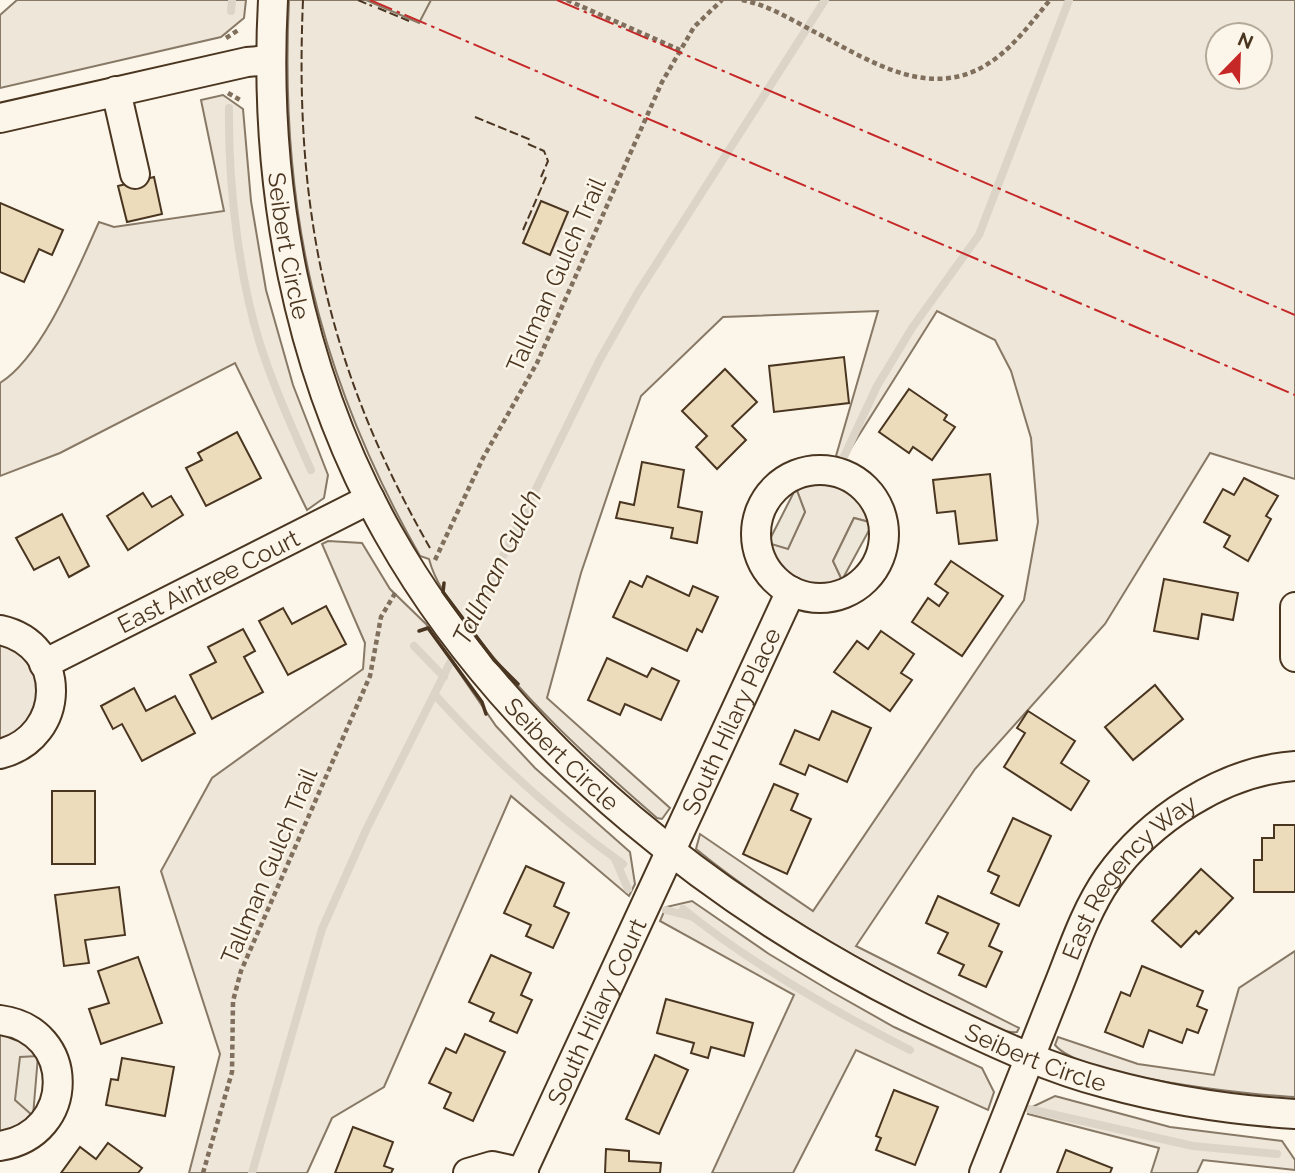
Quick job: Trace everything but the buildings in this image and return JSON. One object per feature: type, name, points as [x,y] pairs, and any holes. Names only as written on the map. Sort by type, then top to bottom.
[{"type":"street","name":"Seibert Circle","points":[[273,0],[271,60],[280,208],[295,288],[318,370],[343,440],[370,499],[405,561],[435,606],[487,673],[566,757],[672,851],[818,953],[899,997],[1030,1057],[1101,1082],[1146,1094],[1226,1108],[1295,1114]]},
{"type":"street","points":[[0,118],[116,91],[271,60]]},
{"type":"street","points":[[116,91],[135,174]]},
{"type":"street","points":[[825,470],[849,477],[869,493],[882,519],[882,547],[876,566],[856,587],[839,595],[810,597],[791,591],[771,576],[759,555],[755,530],[762,505],[778,485],[800,473],[825,470]]},
{"type":"street","name":"East Aintree Court","points":[[44,664],[370,499]]},
{"type":"street","name":"South Hilary Place","points":[[672,851],[791,591]]},
{"type":"street","points":[[1295,607],[1295,657]]},
{"type":"street","points":[[0,630],[28,643],[44,664],[51,690],[47,716],[31,738],[16,749],[0,754]]},
{"type":"street","name":"East Regency Way","points":[[984,1173],[1096,899],[1130,850],[1164,821],[1223,785],[1260,771],[1295,766]]},
{"type":"street","name":"South Hilary Court","points":[[468,1173],[492,1166],[523,1173],[672,851]]},
{"type":"street","points":[[0,1020],[23,1026],[39,1038],[55,1064],[58,1084],[55,1104],[45,1122],[22,1140],[0,1146]]},
{"type":"path","points":[[568,0],[680,50]]},
{"type":"path","name":"Tallman Gulch Trail","points":[[427,568],[438,558],[482,458],[531,374],[652,101],[694,27],[722,0]]},
{"type":"path","points":[[742,0],[778,13],[908,77],[923,79],[960,75],[998,57],[1050,0]]},
{"type":"path","name":"Tallman Gulch Trail","points":[[203,1173],[232,1072],[233,1001],[241,971],[370,676],[387,603],[404,586]]},
{"type":"shaded area","points":[[17,0],[246,0],[244,18],[221,37],[0,88],[0,15]]},
{"type":"shaded area","points":[[289,0],[1295,0],[1295,479],[1210,453],[1105,624],[975,769],[856,946],[1019,1028],[1017,1032],[1004,1031],[982,1021],[859,958],[791,918],[696,849],[700,834],[813,911],[1024,600],[1038,522],[1031,438],[1011,371],[995,340],[937,311],[844,459],[836,456],[878,311],[723,317],[641,396],[581,573],[547,698],[670,808],[662,819],[657,818],[558,727],[512,679],[446,595],[429,559],[420,556],[384,489],[355,422],[331,355],[312,288],[299,219],[291,149]]},
{"type":"shaded area","points":[[366,0],[431,0],[419,23]]},
{"type":"shaded area","points":[[223,95],[243,109],[251,201],[266,290],[293,385],[328,475],[324,498],[307,510],[235,363],[60,453],[0,476],[0,383],[31,353],[45,332],[70,286],[99,222],[114,227],[224,211],[201,100]]},
{"type":"shaded area","points":[[810,479],[832,482],[849,490],[863,503],[873,523],[854,518],[833,561],[842,580],[821,590],[808,588],[784,576],[769,555],[768,543],[788,548],[805,512],[796,488]]},
{"type":"shaded area","points":[[796,488],[805,512],[788,549],[768,543]]},
{"type":"shaded area","points":[[854,518],[873,523],[842,580],[833,561]]},
{"type":"shaded area","points":[[328,541],[362,543],[390,589],[426,624],[496,726],[535,768],[630,852],[635,884],[629,896],[511,796],[384,1087],[332,1118],[307,1173],[189,1173],[220,1054],[161,871],[212,778],[363,669],[365,643],[322,544]]},
{"type":"shaded area","points":[[0,640],[18,647],[41,681],[34,721],[0,744]]},
{"type":"shaded area","points":[[692,901],[769,954],[832,992],[894,1027],[982,1068],[994,1092],[988,1110],[856,1050],[793,1173],[712,1173],[794,995],[660,921],[666,907]]},
{"type":"shaded area","points":[[1295,951],[1295,1097],[1242,1093],[1130,1075],[1071,1056],[1055,1045],[1058,1037],[1138,1064],[1214,1075],[1239,988]]},
{"type":"shaded area","points":[[0,1028],[36,1049],[33,1116],[0,1136]]},
{"type":"shaded area","points":[[38,1056],[33,1116],[15,1100],[20,1057]]},
{"type":"shaded area","points":[[1055,1096],[1170,1127],[1282,1141],[1295,1160],[1295,1170],[1203,1160],[1197,1173],[1151,1173],[1159,1148],[1028,1114],[1030,1108]]},
{"type":"waterway","points":[[231,11],[232,0]]},
{"type":"waterway","name":"Tallman Gulch","points":[[464,635],[599,361],[637,294],[825,0]]},
{"type":"waterway","points":[[841,463],[877,386],[912,328],[979,235],[1069,0]]},
{"type":"waterway","points":[[229,108],[233,201],[248,298],[269,371],[311,470]]},
{"type":"waterway","points":[[414,646],[444,677]]},
{"type":"waterway","name":"Tallman Gulch","points":[[252,1173],[322,929],[367,828],[458,647]]},
{"type":"waterway","points":[[435,695],[524,785],[572,826],[623,864]]},
{"type":"waterway","points":[[615,859],[628,889]]},
{"type":"waterway","points":[[683,909],[793,985],[910,1050]]},
{"type":"waterway","points":[[666,910],[693,917]]},
{"type":"waterway","points":[[1029,1109],[1193,1146],[1277,1154]]},
{"type":"fence","points":[[303,0],[304,148],[312,217],[324,284],[342,349],[365,415],[394,481],[430,548]]},
{"type":"fence","points":[[358,0],[372,6]]},
{"type":"fence","points":[[378,8],[409,21]]},
{"type":"fence","points":[[475,117],[531,140]]},
{"type":"fence","points":[[528,144],[544,151],[548,161],[541,177]]},
{"type":"fence","points":[[523,230],[546,177]]},
{"type":"wall","points":[[444,583],[443,592],[494,660],[518,684]]},
{"type":"wall","points":[[419,631],[428,628],[482,702],[486,714]]},
{"type":"power","points":[[370,0],[1295,395]]},
{"type":"power","points":[[557,0],[1295,315]]}]
